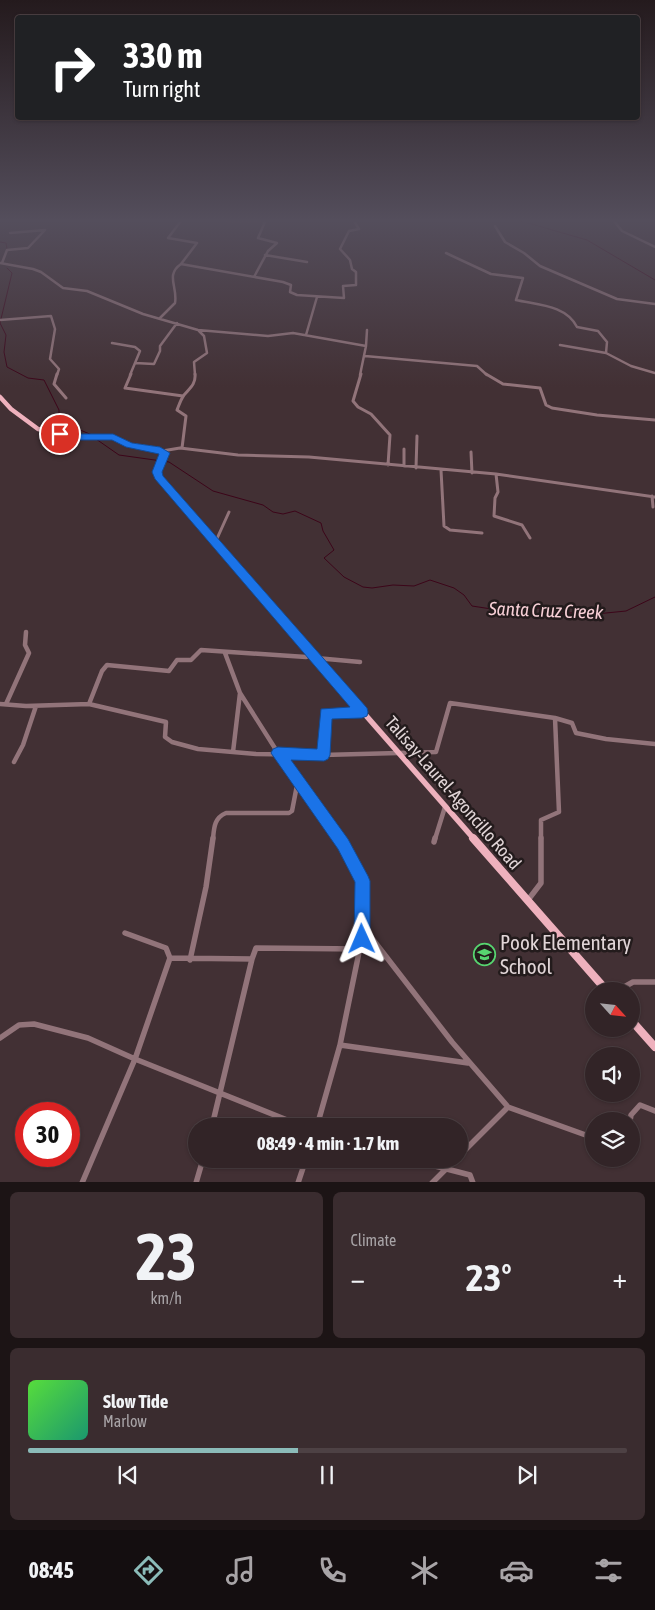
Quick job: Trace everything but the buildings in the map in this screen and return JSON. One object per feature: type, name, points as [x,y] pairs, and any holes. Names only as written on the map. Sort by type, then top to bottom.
[{"type":"main road","points":[[0,397],[11,409],[38,429],[79,437],[113,437],[130,445],[162,451]]},
{"type":"main road","name":"Talisay-Laurel-Agoncillo Road","points":[[162,451],[165,453],[157,472],[158,477],[278,617],[315,656],[598,982]]},
{"type":"main road","points":[[640,1030],[655,1047]]},
{"type":"street","points":[[47,276],[64,288],[87,291],[143,314],[198,330],[268,336],[286,333],[366,346]]},
{"type":"street","points":[[160,318],[174,305],[176,298],[172,286],[172,276]]},
{"type":"street","points":[[251,276],[285,282],[292,285],[289,291],[291,293],[317,297],[344,298],[343,286],[356,285],[356,276]]},
{"type":"street","points":[[509,276],[523,278],[516,300],[559,309],[572,317],[576,328],[599,332],[607,342],[606,353]]},
{"type":"street","points":[[564,276],[617,299],[655,304]]},
{"type":"street","points":[[306,335],[317,297]]},
{"type":"street","points":[[2,320],[51,316],[55,329],[50,359],[59,370],[54,384],[66,398]]},
{"type":"street","points":[[135,363],[154,364],[160,351],[160,346],[177,323]]},
{"type":"street","points":[[182,448],[186,416],[177,410],[183,396],[190,390],[196,380],[194,362],[207,353],[204,336],[198,330]]},
{"type":"street","points":[[367,330],[366,356],[354,401],[358,407],[371,414],[390,435],[388,465]]},
{"type":"street","points":[[112,343],[140,349],[125,388],[183,396]]},
{"type":"street","points":[[560,345],[606,353],[631,366],[655,373]]},
{"type":"street","points":[[366,356],[476,366],[492,379],[540,388],[546,405],[552,408],[597,416],[655,420]]},
{"type":"street","points":[[416,468],[417,436]]},
{"type":"street","points":[[162,451],[171,448],[182,448],[238,455],[309,457],[496,474],[654,497],[653,507]]},
{"type":"street","points":[[404,449],[404,466]]},
{"type":"street","points":[[471,452],[472,472]]},
{"type":"street","points":[[441,470],[444,526],[450,530],[482,533]]},
{"type":"street","points":[[496,474],[498,492],[494,498],[494,516],[522,525],[530,538]]},
{"type":"street","points":[[216,543],[229,512]]},
{"type":"street","points":[[6,704],[29,653],[25,645],[26,632]]},
{"type":"street","points":[[89,704],[102,671],[107,665],[169,671],[177,660],[191,660],[201,650],[315,656],[360,662]]},
{"type":"street","points":[[225,652],[240,693],[278,753],[343,844],[363,881],[362,909],[364,928],[361,949],[340,1045],[319,1118]]},
{"type":"street","points":[[233,752],[240,693]]},
{"type":"street","points":[[0,704],[36,706],[89,704],[166,722],[165,737],[172,742],[198,749],[233,752],[324,755],[436,752],[450,703],[555,718],[572,723],[576,733],[606,739],[655,744]]},
{"type":"street","points":[[14,762],[23,745],[36,706]]},
{"type":"street","points":[[324,755],[326,713],[362,712]]},
{"type":"street","points":[[528,900],[541,883],[540,820],[559,812],[555,718]]},
{"type":"street","points":[[190,960],[212,853],[215,825],[219,816],[223,813],[240,812],[289,813],[292,811],[298,779]]},
{"type":"street","points":[[434,842],[445,806]]},
{"type":"street","points":[[364,928],[468,1063],[508,1108],[585,1134]]},
{"type":"street","points":[[82,1182],[134,1059],[170,958],[166,948],[126,933]]},
{"type":"street","points":[[214,1118],[256,948],[361,949]]},
{"type":"street","points":[[170,958],[190,960],[252,959]]},
{"type":"street","points":[[640,982],[655,982]]},
{"type":"street","points":[[0,1038],[19,1025],[34,1024],[88,1038],[134,1059],[281,1118]]},
{"type":"street","points":[[340,1045],[468,1063]]},
{"type":"street","points":[[634,1112],[640,1105],[655,1111]]},
{"type":"street","points":[[468,1147],[508,1108]]},
{"type":"street","points":[[196,1182],[200,1168]]},
{"type":"street","points":[[298,1182],[303,1168]]},
{"type":"street","points":[[438,1168],[470,1175],[474,1182]]},
{"type":"street","points":[[432,1182],[445,1170]]},
{"type":"waterway","name":"Santa Cruz Creek","points":[[11,276],[0,323],[6,335],[4,352],[7,367],[28,378],[44,380],[59,410],[59,421],[92,435]]},
{"type":"waterway","points":[[648,276],[655,280]]},
{"type":"waterway","name":"Santa Cruz Creek","points":[[96,439],[119,455],[169,462],[213,491],[263,505],[273,512],[283,514],[295,511],[321,523],[323,531],[334,550],[324,558],[344,577],[363,587],[414,586],[430,580],[454,588],[464,595],[472,606],[511,612],[528,608],[542,608],[557,614],[583,612],[596,614],[626,611],[655,597]]},
{"type":"place","name":"Pook Elementary School","points":[[484,955]]},
{"type":"route","points":[[60,434],[79,437],[113,437],[138,448],[156,449],[165,453],[157,472],[158,477],[362,712],[326,713],[324,755],[278,753],[343,844],[363,881],[362,909],[364,928],[362,939]]}]
